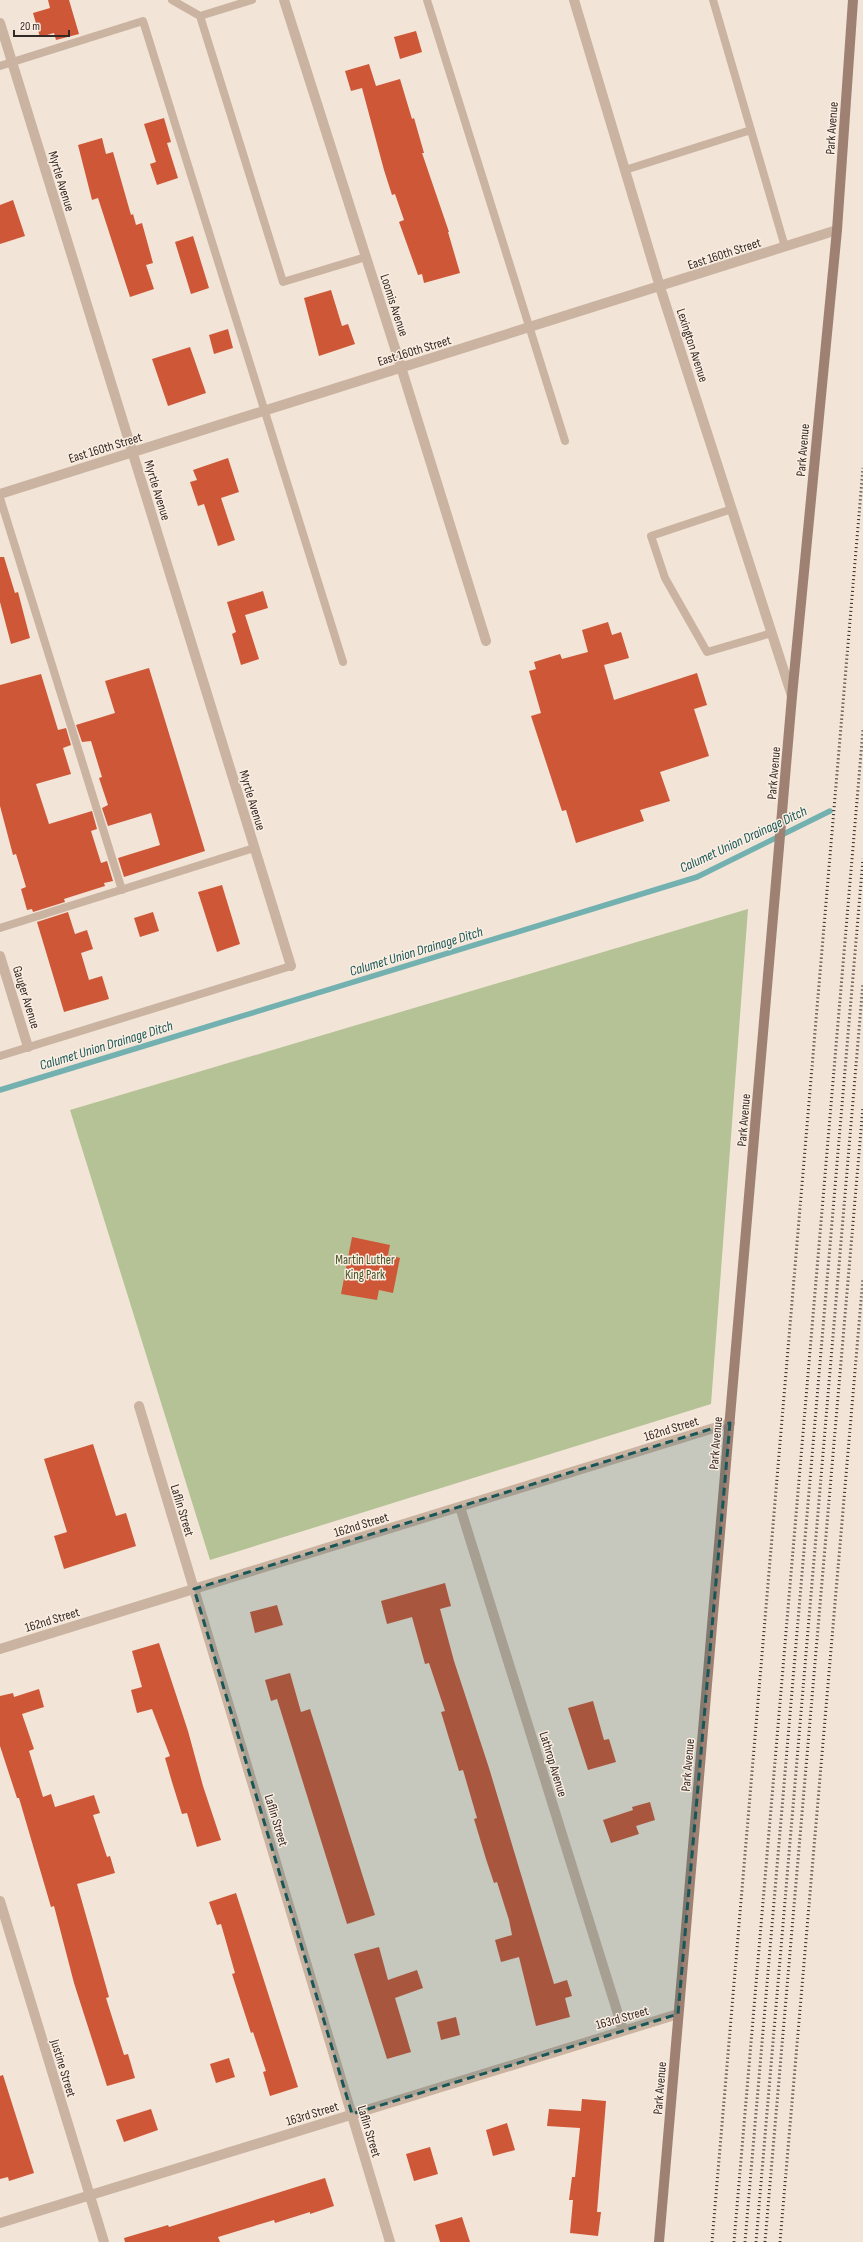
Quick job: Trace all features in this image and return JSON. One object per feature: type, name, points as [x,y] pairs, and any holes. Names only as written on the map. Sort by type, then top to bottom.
[{"type":"street","name":"Loomis Avenue","points":[[284,0],[401,367],[486,641]]},
{"type":"street","name":"Lexington Avenue","points":[[574,0],[660,287],[792,696]]},
{"type":"street","name":"Park Avenue","points":[[658,2242],[779,861],[792,696],[836,230],[853,0]]},
{"type":"street","name":"Myrtle Avenue","points":[[0,23],[290,966]]},
{"type":"street","name":"East 160th Street","points":[[0,494],[660,287],[836,230]]},
{"type":"street","name":"Gauger Avenue","points":[[0,956],[28,1047]]},
{"type":"street","name":"Laflin Street","points":[[139,1406],[390,2242]]},
{"type":"street","name":"162nd Street","points":[[0,1649],[730,1423]]},
{"type":"street","name":"Lathrop Avenue","points":[[460,1507],[623,2030]]},
{"type":"street","name":"Justine Street","points":[[0,1901],[104,2242]]},
{"type":"street","name":"163rd Street","points":[[0,2223],[678,2014]]},
{"type":"lane","points":[[172,0],[200,16],[284,282],[366,257]]},
{"type":"lane","points":[[200,16],[252,0]]},
{"type":"lane","points":[[427,0],[528,328],[565,441]]},
{"type":"lane","points":[[713,0],[785,246]]},
{"type":"lane","points":[[0,66],[143,21],[343,662]]},
{"type":"lane","points":[[625,170],[751,130]]},
{"type":"lane","points":[[0,498],[122,890]]},
{"type":"lane","points":[[732,509],[651,536],[665,578],[707,652],[772,633]]},
{"type":"lane","points":[[0,928],[254,848]]},
{"type":"lane","points":[[0,1056],[290,966]]},
{"type":"highlighted area","points":[[730,1423],[678,2014],[352,2114],[194,1589]]},
{"type":"green space","name":"Martin Luther King Park","points":[[748,909],[711,1404],[210,1560],[70,1110]]},
{"type":"building","points":[[48,0],[69,0],[79,34],[56,40],[54,33],[40,37],[33,13],[50,8]]},
{"type":"building","points":[[416,31],[422,52],[400,59],[394,37]]},
{"type":"building","points":[[369,64],[376,86],[400,79],[412,119],[414,118],[424,153],[422,153],[449,232],[460,273],[424,283],[422,274],[418,275],[399,222],[404,220],[395,194],[392,195],[384,170],[362,88],[351,91],[345,71]]},
{"type":"building","points":[[164,118],[171,142],[167,143],[178,178],[157,185],[150,164],[156,162],[144,124]]},
{"type":"building","points":[[102,138],[106,154],[113,152],[131,215],[133,214],[136,225],[142,223],[153,263],[146,265],[154,289],[130,297],[98,198],[92,200],[78,145]]},
{"type":"building","points":[[13,200],[25,236],[0,244],[0,205]]},
{"type":"building","points":[[193,236],[209,288],[191,294],[175,242]]},
{"type":"building","points":[[331,290],[342,326],[348,324],[355,344],[319,356],[304,298]]},
{"type":"building","points":[[228,329],[233,348],[214,354],[209,335]]},
{"type":"building","points":[[190,347],[206,393],[168,406],[152,359]]},
{"type":"building","points":[[228,458],[239,492],[221,498],[235,540],[218,546],[204,504],[198,506],[190,482],[197,480],[193,470]]},
{"type":"building","points":[[0,557],[4,557],[15,593],[18,592],[30,638],[11,644],[0,602]]},
{"type":"building","points":[[263,591],[268,608],[245,615],[259,659],[241,665],[232,634],[236,632],[227,602]]},
{"type":"building","points":[[608,622],[612,635],[621,632],[629,658],[604,665],[614,700],[697,673],[707,705],[694,709],[709,756],[660,772],[670,801],[640,810],[644,821],[576,843],[566,810],[562,811],[531,716],[541,713],[529,671],[536,669],[534,662],[560,654],[562,659],[588,652],[582,630]]},
{"type":"building","points":[[149,668],[205,851],[124,877],[118,858],[160,845],[151,813],[108,826],[102,808],[108,805],[99,778],[102,777],[91,741],[82,742],[76,725],[115,713],[105,681]]},
{"type":"building","points":[[41,674],[58,730],[66,728],[71,745],[63,748],[71,774],[36,784],[49,824],[92,811],[97,829],[91,831],[101,863],[107,861],[113,881],[104,883],[105,886],[64,899],[65,902],[33,912],[32,909],[27,910],[21,889],[26,887],[16,854],[13,855],[0,806],[0,685]]},
{"type":"building","points":[[222,885],[240,944],[217,952],[198,892]]},
{"type":"building","points":[[68,912],[75,934],[87,930],[93,949],[81,953],[89,980],[102,976],[109,999],[64,1012],[37,922]]},
{"type":"building","points":[[153,912],[159,931],[140,937],[134,918]]},
{"type":"building","points":[[352,1237],[390,1245],[388,1255],[400,1258],[393,1293],[379,1290],[377,1300],[341,1294]]},
{"type":"building","points":[[93,1444],[116,1516],[126,1513],[136,1546],[64,1569],[54,1536],[67,1532],[44,1459]]},
{"type":"building","points":[[445,1583],[451,1606],[440,1609],[454,1661],[489,1768],[554,1984],[567,1980],[572,1996],[565,1998],[570,2017],[536,2026],[519,1957],[501,1962],[495,1940],[512,1935],[509,1920],[497,1882],[494,1883],[486,1859],[474,1819],[477,1818],[463,1770],[459,1771],[441,1712],[445,1711],[429,1663],[425,1664],[412,1617],[387,1624],[381,1601]]},
{"type":"building","points":[[277,1605],[283,1625],[255,1633],[250,1612]]},
{"type":"building","points":[[159,1643],[188,1731],[203,1786],[221,1840],[197,1847],[187,1813],[182,1814],[165,1758],[170,1756],[152,1709],[137,1713],[131,1690],[142,1687],[132,1651]]},
{"type":"building","points":[[290,1673],[301,1712],[310,1709],[375,1915],[347,1924],[277,1699],[271,1701],[265,1680]]},
{"type":"building","points":[[39,1689],[44,1707],[22,1714],[34,1749],[29,1751],[43,1797],[51,1794],[55,1807],[94,1795],[100,1813],[93,1815],[107,1857],[110,1856],[115,1873],[77,1884],[109,1997],[106,1998],[124,2055],[128,2054],[135,2078],[107,2086],[74,1983],[54,1906],[51,1907],[19,1798],[17,1798],[0,1746],[0,1696],[13,1693],[14,1697]]},
{"type":"building","points":[[593,1701],[604,1740],[609,1739],[616,1762],[588,1770],[568,1708]]},
{"type":"building","points":[[650,1802],[655,1820],[636,1826],[639,1834],[611,1843],[603,1820],[633,1810],[632,1807]]},
{"type":"building","points":[[236,1893],[298,2087],[270,2096],[263,2072],[266,2071],[253,2032],[251,2033],[232,1974],[235,1973],[221,1924],[217,1925],[209,1902]]},
{"type":"building","points":[[379,1947],[388,1980],[417,1970],[423,1988],[395,1998],[411,2052],[387,2059],[354,1954]]},
{"type":"building","points":[[456,2017],[460,2035],[441,2040],[437,2022]]},
{"type":"building","points":[[229,2058],[235,2077],[216,2083],[210,2064]]},
{"type":"building","points":[[3,2075],[34,2173],[9,2181],[8,2177],[0,2179],[0,2076]]},
{"type":"building","points":[[582,2099],[606,2101],[597,2212],[601,2212],[598,2236],[570,2233],[573,2200],[569,2200],[572,2177],[575,2177],[580,2128],[547,2126],[549,2109],[581,2111]]},
{"type":"building","points":[[151,2109],[158,2130],[124,2142],[116,2120]]},
{"type":"building","points":[[507,2123],[515,2150],[493,2156],[486,2130]]},
{"type":"building","points":[[430,2147],[438,2174],[414,2181],[406,2154]]},
{"type":"building","points":[[325,2178],[334,2206],[310,2214],[310,2212],[275,2223],[274,2220],[218,2237],[220,2242],[125,2242],[124,2238],[168,2225],[169,2227]]},
{"type":"building","points":[[462,2217],[470,2242],[440,2242],[435,2225]]},
{"type":"waterway","name":"Calumet Union Drainage Ditch","points":[[0,1090],[697,877],[830,811]]},
{"type":"railway","points":[[712,2242],[863,468]]},
{"type":"railway","points":[[734,2242],[863,730]]},
{"type":"railway","points":[[745,2242],[863,859]]},
{"type":"railway","points":[[756,2242],[863,983]]},
{"type":"railway","points":[[765,2242],[863,1107]]},
{"type":"railway","points":[[780,2242],[863,1278]]}]
